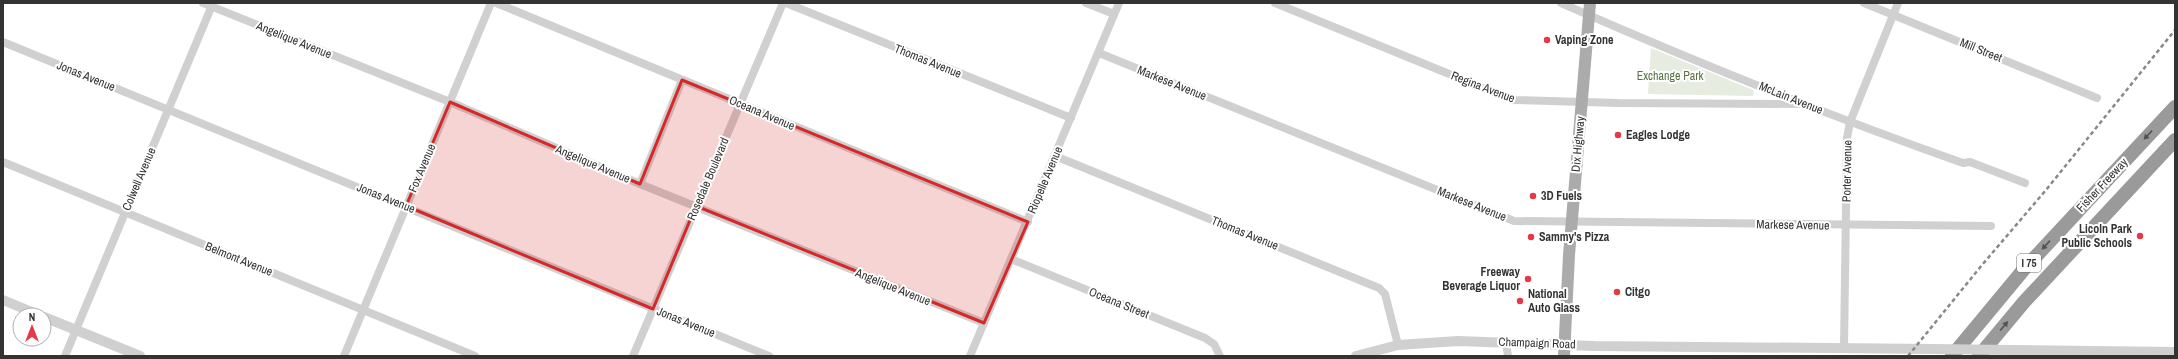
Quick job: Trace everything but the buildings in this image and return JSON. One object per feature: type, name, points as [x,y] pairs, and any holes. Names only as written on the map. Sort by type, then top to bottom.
[{"type":"highway","name":"Fisher Freeway","points":[[1952,356],[2024,268],[2175,107]]},
{"type":"highway","name":"Fisher Freeway","points":[[1979,356],[2024,302],[2175,140]]},
{"type":"main road","name":"Dix Highway","points":[[1564,350],[1571,222],[1589,9]]},
{"type":"street","name":"Angelique Avenue","points":[[203,3],[212,5],[450,102],[640,184],[984,323]]},
{"type":"street","name":"Fox Avenue","points":[[344,356],[491,3]]},
{"type":"street","name":"Oceana Avenue","points":[[496,3],[1028,222]]},
{"type":"street","name":"Rosedale Boulevard","points":[[633,356],[783,3]]},
{"type":"street","name":"Thomas Avenue","points":[[786,3],[1071,118]]},
{"type":"street","points":[[1086,3],[1114,14]]},
{"type":"street","name":"Riopelle Avenue","points":[[970,356],[1028,222],[1119,3]]},
{"type":"street","name":"Regina Avenue","points":[[1275,3],[1513,100],[1581,103],[1802,104]]},
{"type":"street","name":"McLain Avenue","points":[[1561,3],[1589,9],[1802,104],[1910,145],[1963,163],[1970,162],[2025,183]]},
{"type":"street","name":"Mill Street","points":[[1864,3],[2097,98]]},
{"type":"street","name":"Porter Avenue","points":[[1844,348],[1847,138],[1850,122],[1898,3]]},
{"type":"street","name":"Colwell Avenue","points":[[65,356],[212,5]]},
{"type":"street","name":"Jonas Avenue","points":[[3,42],[769,356]]},
{"type":"street","name":"Markese Avenue","points":[[1099,53],[1514,221],[1846,226],[1991,226]]},
{"type":"street","points":[[640,184],[682,80]]},
{"type":"street","name":"Thomas Avenue","points":[[1055,156],[1380,288],[1384,294],[1398,345]]},
{"type":"street","name":"Belmont Avenue","points":[[3,162],[475,356]]},
{"type":"street","name":"Oceana Street","points":[[1011,259],[1205,338],[1214,344],[1220,356]]},
{"type":"street","points":[[3,300],[20,307]]},
{"type":"street","points":[[52,320],[140,356]]},
{"type":"street","name":"Champaign Road","points":[[1356,356],[1398,345],[1458,341],[1506,342],[1564,350],[1594,346],[2175,352]]},
{"type":"street","points":[[1506,342],[1507,356]]},
{"type":"highlighted area","points":[[682,80],[1028,222],[984,323],[696,206],[653,309],[406,206],[450,102],[640,184]]},
{"type":"green space","name":"Exchange Park","points":[[1651,48],[1753,90],[1753,96],[1648,94]]},
{"type":"railway","points":[[1908,356],[1982,265],[2046,190],[2175,30]]},
{"type":"place","name":"Vaping Zone","points":[[1547,40]]},
{"type":"place","name":"Eagles Lodge","points":[[1618,135]]},
{"type":"place","name":"3D Fuels","points":[[1533,196]]},
{"type":"place","name":"Licoln Park Public Schools","points":[[2140,236]]},
{"type":"place","name":"Sammy's Pizza","points":[[1531,237]]},
{"type":"place","name":"Freeway Beverage Liquor","points":[[1528,279]]},
{"type":"place","name":"Citgo","points":[[1617,292]]},
{"type":"place","name":"National Auto Glass","points":[[1520,301]]}]
